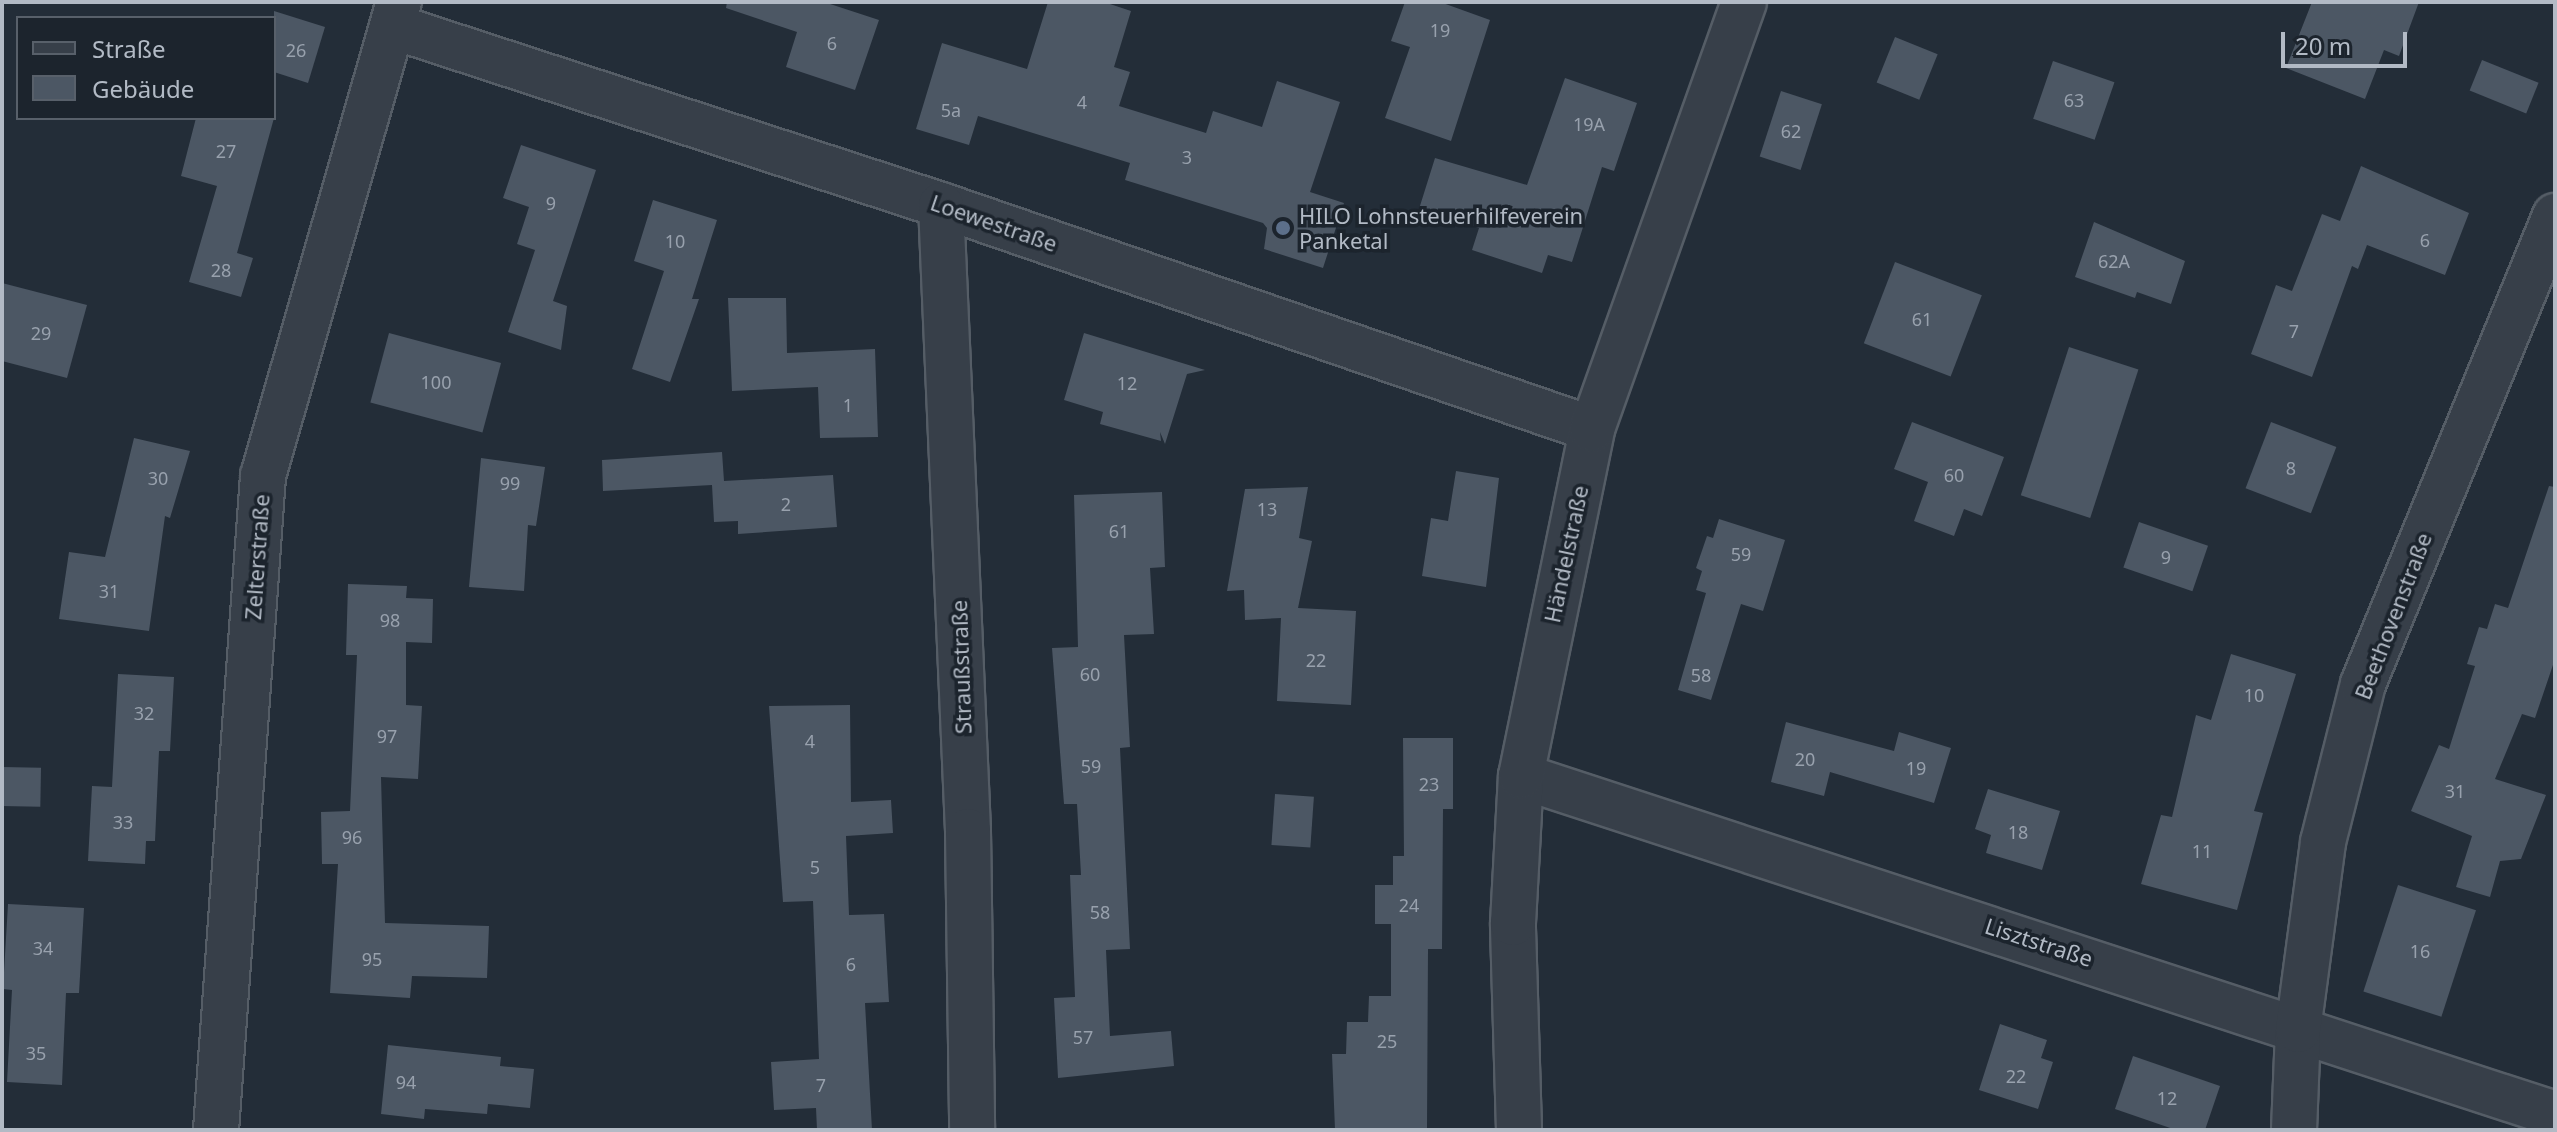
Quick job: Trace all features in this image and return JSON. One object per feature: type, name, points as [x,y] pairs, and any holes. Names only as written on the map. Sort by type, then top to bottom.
[{"type":"street","name":"Händelstraße","points":[[1519,1130],[1513,923],[1521,776],[1592,429],[1744,2]]},
{"type":"street","name":"Loewestraße","points":[[395,14],[1592,429]]},
{"type":"street","name":"Zelterstraße","points":[[216,1130],[263,476],[395,14]]},
{"type":"street","name":"Straußstraße","points":[[941,205],[968,831],[972,1130]]},
{"type":"street","name":"Beethovenstraße","points":[[2294,1130],[2298,1030],[2323,842],[2363,684],[2555,216]]},
{"type":"street","name":"Lisztstraße","points":[[1521,776],[2555,1114]]},
{"type":"building","points":[[727,2],[824,2],[879,20],[855,90],[786,67],[797,32],[726,8]]},
{"type":"building","points":[[1048,2],[1104,2],[1131,11],[1114,67],[1130,72],[1119,106],[1206,133],[1213,111],[1262,127],[1277,81],[1340,102],[1310,192],[1344,203],[1323,268],[1264,249],[1267,228],[1263,223],[1125,180],[1130,163],[978,116],[969,145],[916,129],[942,43],[1027,69]]},
{"type":"building","points":[[1405,2],[1440,2],[1490,20],[1451,141],[1385,118],[1410,47],[1391,41]]},
{"type":"building","points":[[2312,2],[2419,2],[2399,56],[2384,50],[2365,99],[2286,68]]},
{"type":"building","points":[[274,11],[325,27],[308,83],[276,73]]},
{"type":"building","points":[[1895,37],[1938,54],[1919,100],[1877,82]]},
{"type":"building","points":[[2482,60],[2539,83],[2526,113],[2470,91]]},
{"type":"building","points":[[2053,61],[2114,82],[2095,140],[2033,119]]},
{"type":"building","points":[[1565,78],[1637,103],[1614,171],[1602,167],[1572,262],[1548,255],[1542,273],[1472,250],[1479,228],[1419,209],[1435,158],[1527,185]]},
{"type":"building","points":[[1781,91],[1822,104],[1801,170],[1760,157]]},
{"type":"building","points":[[195,120],[273,120],[237,253],[253,258],[241,297],[189,282],[217,186],[181,176]]},
{"type":"building","points":[[521,145],[596,170],[553,301],[567,306],[561,350],[508,332],[535,250],[517,244],[529,207],[503,198]]},
{"type":"building","points":[[2361,166],[2469,213],[2445,275],[2367,245],[2358,269],[2352,266],[2312,377],[2251,354],[2276,285],[2292,291],[2322,214],[2340,221]]},
{"type":"building","points":[[653,200],[717,220],[692,299],[699,299],[670,382],[632,369],[664,271],[634,261]]},
{"type":"building","points":[[2094,222],[2185,261],[2171,304],[2137,292],[2135,298],[2075,277]]},
{"type":"building","points":[[1895,262],[1982,295],[1951,377],[1864,343]]},
{"type":"building","points":[[2,283],[87,305],[67,378],[2,361]]},
{"type":"building","points":[[728,298],[786,298],[787,353],[875,349],[878,437],[820,438],[818,387],[732,391]]},
{"type":"building","points":[[389,333],[501,363],[482,433],[370,403]]},
{"type":"building","points":[[1084,333],[1205,370],[1187,374],[1165,444],[1160,432],[1161,441],[1100,424],[1103,412],[1064,400]]},
{"type":"building","points":[[2069,347],[2138,370],[2090,518],[2021,495]]},
{"type":"building","points":[[1912,422],[2004,457],[1982,516],[1964,509],[1954,536],[1914,521],[1928,482],[1894,469]]},
{"type":"building","points":[[2271,422],[2336,447],[2311,513],[2246,488]]},
{"type":"building","points":[[134,438],[190,451],[170,518],[165,516],[149,631],[59,619],[69,552],[105,557]]},
{"type":"building","points":[[722,452],[724,481],[833,475],[837,527],[738,534],[738,521],[714,522],[712,485],[603,491],[602,460]]},
{"type":"building","points":[[481,458],[545,467],[536,526],[528,525],[524,591],[469,587]]},
{"type":"building","points":[[1456,471],[1499,478],[1486,587],[1422,576],[1431,518],[1448,521]]},
{"type":"building","points":[[2549,486],[2555,487],[2555,659],[2535,718],[2522,714],[2495,779],[2546,795],[2521,859],[2500,861],[2490,897],[2456,887],[2472,836],[2411,811],[2439,745],[2449,749],[2475,666],[2467,664],[2479,627],[2487,629],[2495,604],[2508,608]]},
{"type":"building","points":[[1308,487],[1299,538],[1312,541],[1298,608],[1356,611],[1351,705],[1277,701],[1281,618],[1245,620],[1244,590],[1227,591],[1245,489]]},
{"type":"building","points":[[1162,492],[1165,567],[1150,568],[1154,634],[1124,635],[1130,747],[1120,748],[1130,949],[1106,950],[1110,1036],[1171,1031],[1174,1066],[1058,1078],[1054,998],[1075,997],[1070,875],[1081,875],[1077,804],[1064,804],[1052,648],[1078,647],[1074,495]]},
{"type":"building","points":[[1719,519],[1785,540],[1763,611],[1741,604],[1711,700],[1678,690],[1706,593],[1696,590],[1702,571],[1696,568],[1707,536],[1713,538]]},
{"type":"building","points":[[2139,522],[2208,546],[2192,591],[2123,567]]},
{"type":"building","points":[[348,584],[407,586],[406,598],[433,599],[432,643],[406,642],[406,705],[422,706],[418,779],[381,777],[385,923],[489,926],[487,978],[412,976],[410,998],[330,993],[338,864],[322,864],[321,812],[350,811],[357,655],[346,655]]},
{"type":"building","points":[[2231,654],[2296,674],[2254,811],[2263,813],[2237,910],[2141,884],[2161,815],[2172,817],[2196,715],[2211,720]]},
{"type":"building","points":[[118,674],[174,677],[170,751],[159,751],[155,841],[146,841],[145,864],[88,861],[92,786],[112,787]]},
{"type":"building","points":[[850,705],[851,802],[891,800],[893,833],[846,836],[849,915],[884,914],[889,1002],[865,1003],[872,1130],[817,1130],[816,1108],[774,1110],[771,1062],[819,1059],[813,901],[783,902],[769,706]]},
{"type":"building","points":[[1786,722],[1894,751],[1899,732],[1951,748],[1934,803],[1830,772],[1824,796],[1771,782]]},
{"type":"building","points":[[1403,738],[1453,738],[1453,809],[1443,809],[1442,949],[1428,949],[1427,1130],[1335,1130],[1332,1054],[1346,1054],[1347,1022],[1368,1022],[1369,996],[1391,996],[1391,924],[1375,924],[1375,885],[1393,885],[1393,856],[1404,856]]},
{"type":"building","points":[[2,767],[41,768],[40,807],[2,806]]},
{"type":"building","points":[[1988,789],[2060,811],[2042,870],[1986,853],[1991,835],[1975,829]]},
{"type":"building","points":[[1275,794],[1314,797],[1310,848],[1271,845]]},
{"type":"building","points":[[2398,885],[2476,910],[2441,1017],[2363,992]]},
{"type":"building","points":[[8,904],[84,908],[79,993],[66,993],[62,1085],[7,1082],[12,990],[3,989]]},
{"type":"building","points":[[2000,1024],[2047,1040],[2041,1058],[2053,1062],[2038,1109],[1979,1090]]},
{"type":"building","points":[[388,1045],[501,1057],[500,1066],[534,1069],[530,1108],[488,1104],[487,1114],[425,1109],[424,1119],[381,1114]]},
{"type":"building","points":[[2133,1056],[2220,1086],[2205,1130],[2176,1130],[2115,1109]]},
{"type":"place","name":"HILO Lohnsteuerhilfeverein Panketal","points":[[1283,228]]}]
